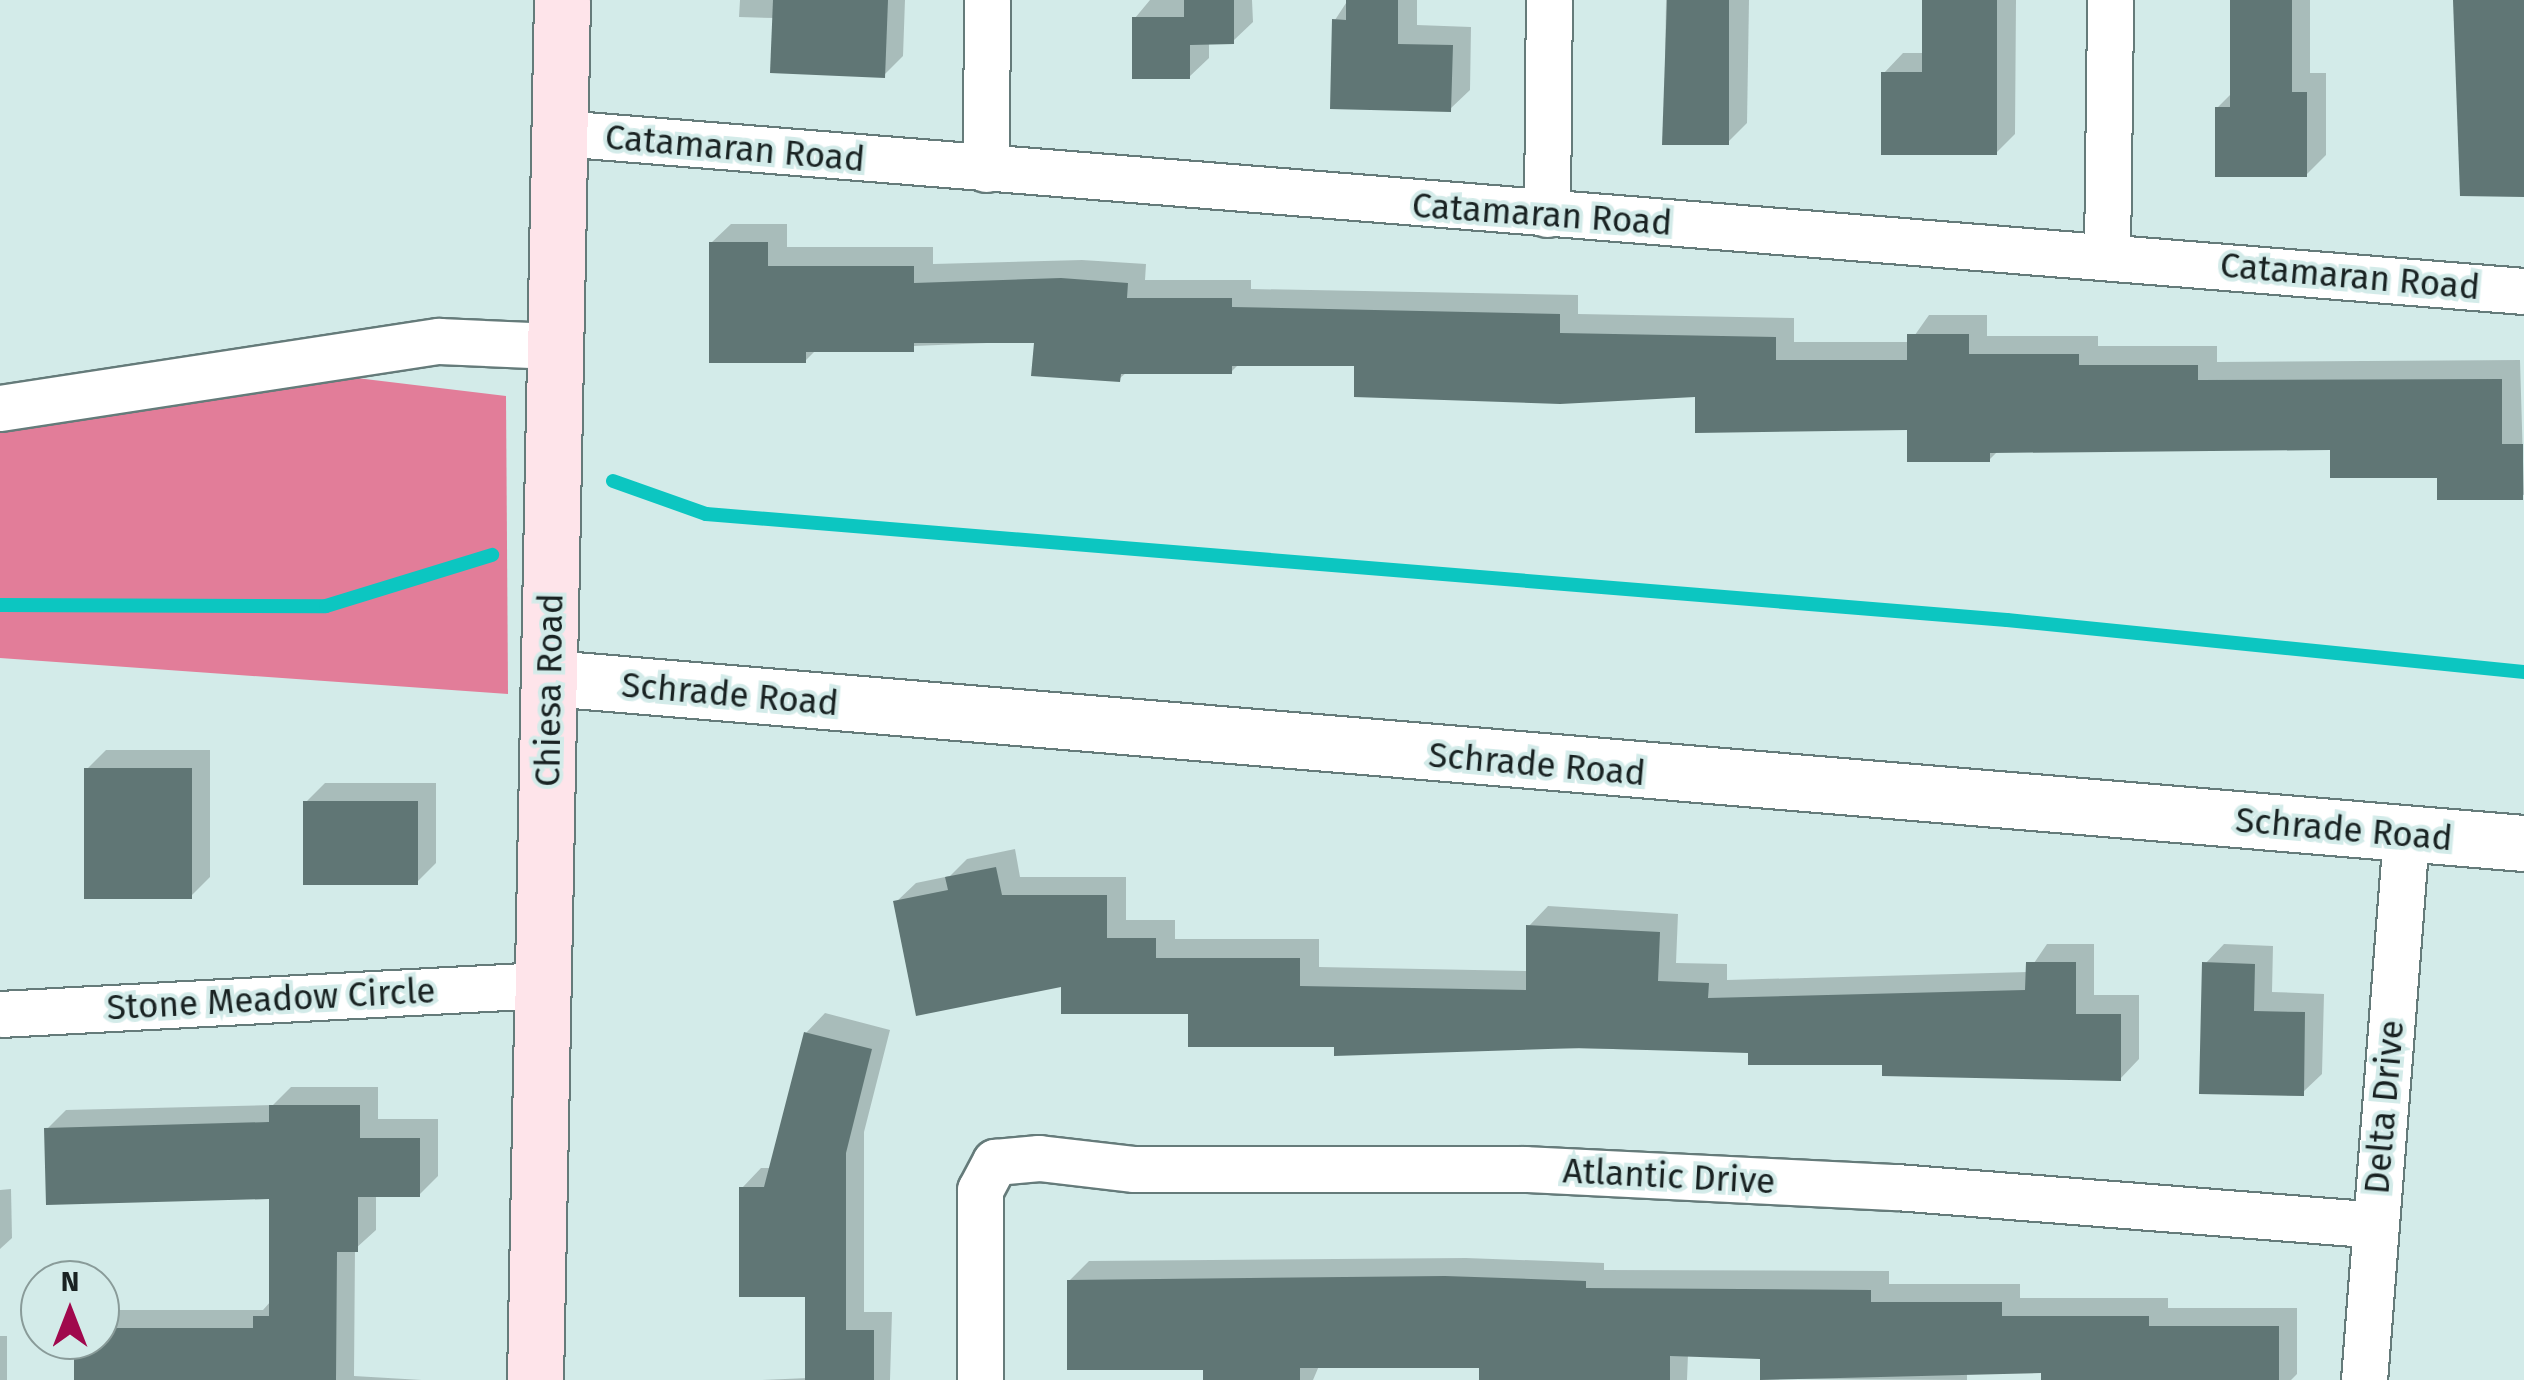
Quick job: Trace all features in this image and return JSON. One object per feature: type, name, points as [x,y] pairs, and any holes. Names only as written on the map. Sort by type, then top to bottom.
[{"type":"main road","name":"Chiesa Road","points":[[535,1380],[562,0]]},
{"type":"street","points":[[986,168],[987,0]]},
{"type":"street","points":[[1548,214],[1549,0]]},
{"type":"street","points":[[2107,256],[2110,0]]},
{"type":"street","name":"Catamaran Road","points":[[560,133],[2524,290]]},
{"type":"street","points":[[0,408],[440,342],[554,346]]},
{"type":"street","name":"Schrade Road","points":[[550,678],[2524,844]]},
{"type":"street","name":"Delta Drive","points":[[2364,1380],[2406,834]]},
{"type":"street","name":"Stone Meadow Circle","points":[[0,1014],[543,985]]},
{"type":"street","name":"Atlantic Drive","points":[[980,1380],[980,1190],[995,1162],[1038,1158],[1134,1169],[1524,1169],[1896,1186],[2375,1224]]},
{"type":"shaded area","points":[[340,376],[506,396],[508,694],[0,658],[0,426]]},
{"type":"building","points":[[773,0],[888,0],[885,78],[770,73]]},
{"type":"building","points":[[1184,0],[1234,0],[1234,44],[1190,45],[1190,79],[1132,79],[1132,17],[1184,17]]},
{"type":"building","points":[[1346,0],[1398,0],[1398,44],[1453,45],[1451,112],[1330,109],[1332,19],[1346,20]]},
{"type":"building","points":[[1667,0],[1729,0],[1729,145],[1662,145]]},
{"type":"building","points":[[1922,0],[1997,0],[1997,155],[1881,155],[1881,72],[1922,72]]},
{"type":"building","points":[[2230,0],[2292,0],[2292,92],[2307,92],[2307,177],[2215,177],[2215,107],[2230,107]]},
{"type":"building","points":[[2453,0],[2524,0],[2524,197],[2460,196]]},
{"type":"building","points":[[709,242],[768,242],[768,266],[914,266],[914,283],[1061,278],[1128,283],[1127,298],[1232,298],[1232,307],[1560,314],[1560,333],[1776,337],[1776,360],[1907,360],[1907,334],[1969,334],[1969,354],[2079,354],[2079,365],[2198,365],[2198,380],[2502,379],[2502,444],[2523,444],[2523,500],[2437,500],[2437,478],[2330,478],[2330,450],[1990,453],[1990,462],[1907,462],[1907,430],[1695,433],[1695,397],[1560,404],[1354,397],[1354,366],[1232,366],[1232,374],[1121,374],[1120,382],[1031,376],[1034,343],[914,343],[914,352],[806,352],[806,363],[709,363]]},
{"type":"building","points":[[84,768],[192,768],[192,899],[84,899]]},
{"type":"building","points":[[303,801],[418,801],[418,885],[303,885]]},
{"type":"building","points":[[996,867],[1002,895],[1107,895],[1107,938],[1156,938],[1156,958],[1300,958],[1300,986],[1526,990],[1526,925],[1660,932],[1658,981],[1709,983],[1708,998],[2025,990],[2026,962],[2076,962],[2076,1014],[2121,1014],[2121,1081],[1882,1076],[1882,1065],[1748,1065],[1748,1053],[1579,1048],[1334,1056],[1334,1047],[1188,1047],[1188,1014],[1061,1014],[1061,987],[916,1016],[893,901],[948,890],[945,877]]},
{"type":"building","points":[[2202,962],[2255,964],[2254,1011],[2305,1012],[2304,1096],[2199,1094]]},
{"type":"building","points":[[804,1032],[872,1049],[846,1153],[846,1330],[874,1330],[874,1380],[805,1380],[805,1297],[739,1297],[739,1187],[764,1187]]},
{"type":"building","points":[[269,1105],[360,1105],[360,1138],[420,1138],[420,1197],[358,1197],[358,1252],[337,1252],[336,1380],[74,1380],[74,1360],[120,1360],[120,1328],[253,1328],[253,1316],[269,1316],[269,1199],[46,1205],[44,1128],[269,1122]]},
{"type":"building","points":[[1445,1276],[1586,1281],[1586,1288],[1871,1290],[1871,1302],[2002,1302],[2002,1316],[2149,1316],[2149,1326],[2279,1326],[2279,1380],[2041,1380],[2041,1373],[1760,1380],[1760,1359],[1670,1356],[1670,1380],[1479,1380],[1479,1368],[1300,1368],[1300,1380],[1203,1380],[1203,1370],[1067,1370],[1067,1280]]},
{"type":"waterway","points":[[613,481],[706,514],[2007,620],[2524,672]]},
{"type":"waterway","points":[[0,605],[326,606],[492,555]]}]
